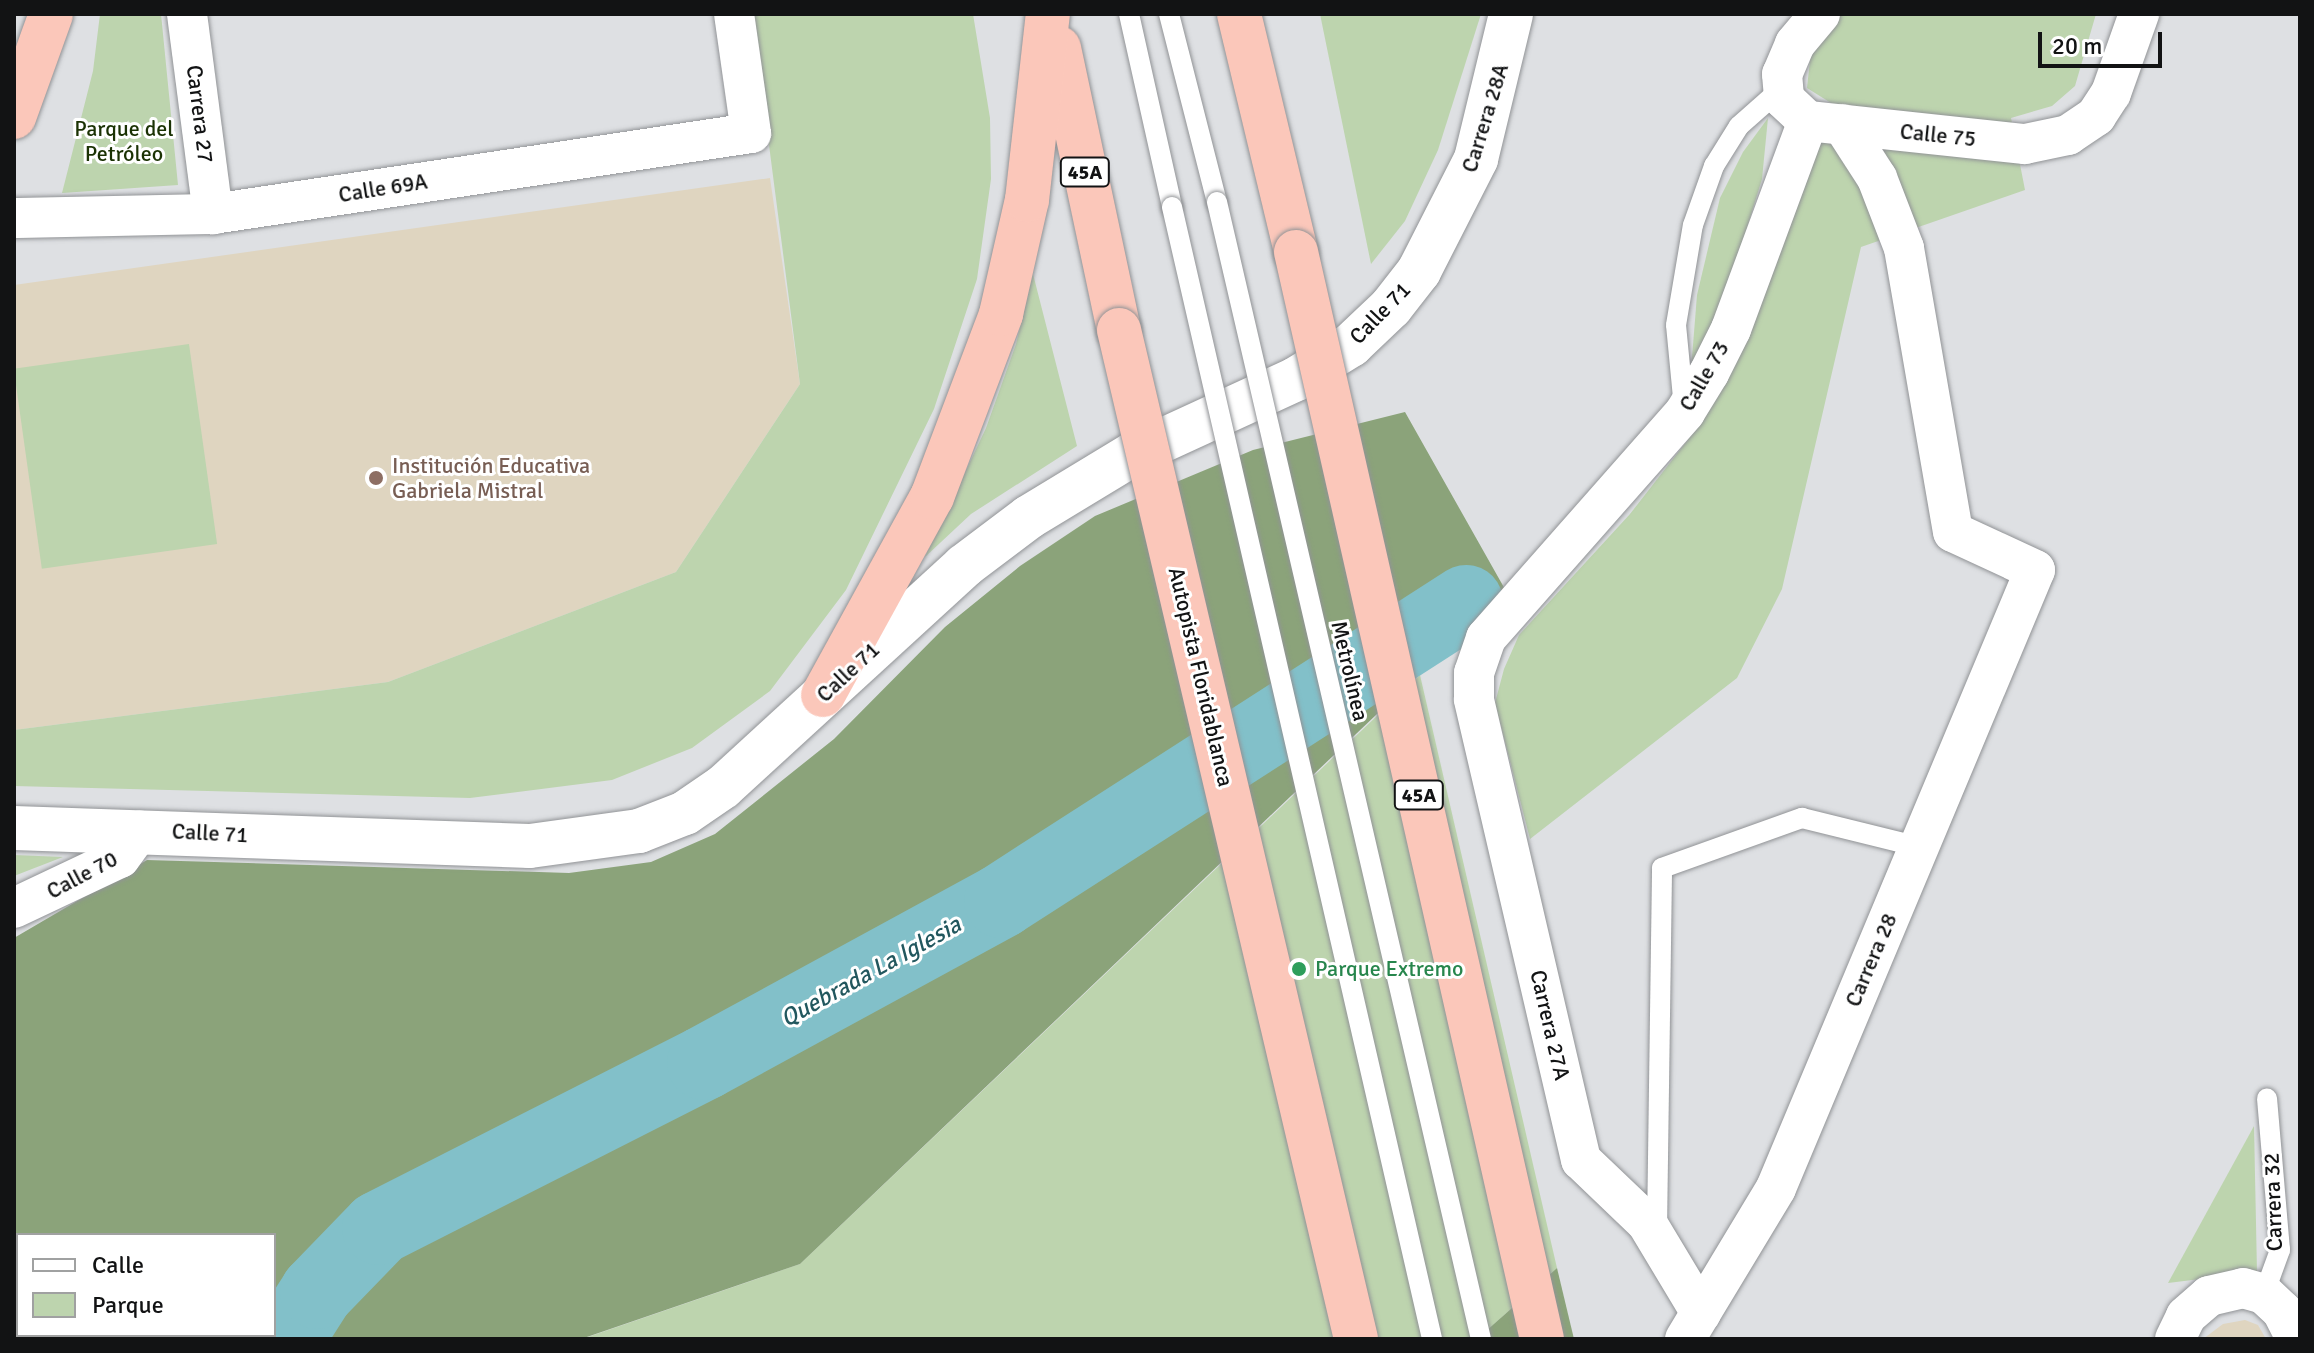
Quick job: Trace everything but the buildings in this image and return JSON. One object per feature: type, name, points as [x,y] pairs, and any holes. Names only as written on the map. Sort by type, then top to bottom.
[{"type":"highway","points":[[14,117],[51,14]]},
{"type":"highway","points":[[823,695],[932,497],[1001,314],[1027,200],[1050,14]]},
{"type":"highway","name":"Autopista Floridablanca","points":[[1050,14],[1119,330],[1356,1339]]},
{"type":"highway","name":"45A","points":[[1239,14],[1296,252],[1542,1339]]},
{"type":"street","name":"Carrera 27","points":[[187,14],[213,214]]},
{"type":"street","name":"Calle 69A","points":[[14,218],[213,214],[751,133],[734,14]]},
{"type":"street","name":"Carrera 28A","points":[[1449,219],[1486,126],[1511,14]]},
{"type":"street","points":[[1820,14],[1786,59],[1782,88],[1793,111],[1825,123]]},
{"type":"street","name":"Calle 75","points":[[1825,123],[2025,144],[2068,135],[2096,116],[2111,93],[2139,14]]},
{"type":"street","name":"Calle 73","points":[[1474,699],[1474,673],[1486,638],[1685,412],[1731,329],[1825,123]]},
{"type":"street","name":"Carrera 28","points":[[1693,1326],[1776,1188],[2035,570],[1953,532],[1904,248],[1877,178],[1825,123]]},
{"type":"street","name":"Calle 71","points":[[14,828],[530,846],[639,831],[685,813],[723,787],[964,566],[1054,500],[1133,454],[1296,379],[1351,345],[1401,295],[1449,219]]},
{"type":"street","name":"Carrera 27A","points":[[1474,699],[1581,1160],[1657,1238],[1693,1326]]},
{"type":"street","name":"Calle 70","points":[[14,908],[120,858],[140,830]]},
{"type":"street","points":[[2175,1339],[2186,1316],[2209,1296],[2243,1288],[2264,1294],[2282,1311],[2296,1339]]},
{"type":"lane","points":[[1129,14],[1432,1339]]},
{"type":"lane","name":"Metrolínea","points":[[1169,14],[1217,202],[1481,1339]]},
{"type":"lane","points":[[1685,412],[1676,325],[1693,225],[1714,166],[1739,126],[1782,88]]},
{"type":"lane","points":[[1657,1238],[1662,868],[1802,818],[1919,847]]},
{"type":"lane","name":"Carrera 32","points":[[2264,1294],[2280,1250],[2267,1099]]},
{"type":"shaded area","name":"Institución Educativa Gabriela Mistral","points":[[770,178],[800,384],[676,572],[388,682],[14,730],[14,285]]},
{"type":"shaded area","points":[[2245,1320],[2258,1325],[2266,1339],[2203,1339],[2223,1324]]},
{"type":"green space","name":"Parque del Petróleo","points":[[100,14],[161,14],[178,185],[62,193],[93,71]]},
{"type":"green space","points":[[752,14],[973,14],[990,118],[991,179],[977,279],[934,409],[846,590],[770,691],[692,748],[612,780],[470,798],[14,786],[14,730],[388,682],[676,572],[800,384]]},
{"type":"green space","points":[[1320,14],[1481,14],[1438,150],[1405,221],[1371,264]]},
{"type":"green space","points":[[1840,14],[2096,14],[2075,86],[2052,106],[2011,118],[2025,190],[1861,247],[1782,589],[1737,678],[1530,839],[1495,703],[1504,669],[1519,635],[1630,514],[1694,432],[1744,337],[1831,103],[1807,88],[1811,51]]},
{"type":"green space","points":[[1768,118],[1762,179],[1722,309],[1691,370],[1697,295],[1720,198],[1743,152]]},
{"type":"green space","points":[[1033,274],[1077,446],[971,514],[925,557],[986,428],[1016,344]]},
{"type":"green space","points":[[189,344],[217,544],[42,569],[14,369]]},
{"type":"green space","points":[[1405,412],[1506,591],[800,1264],[581,1339],[14,1339],[14,938],[147,860],[569,873],[651,862],[715,834],[834,739],[945,627],[1020,566],[1095,516],[1253,450]]},
{"type":"green space","name":"Parque Extremo","points":[[1420,675],[1557,1268],[1477,1339],[582,1339],[800,1264]]},
{"type":"green space","points":[[14,855],[63,857],[14,876]]},
{"type":"green space","points":[[2254,1126],[2257,1272],[2168,1283]]},
{"type":"green space","points":[[1557,1268],[1574,1339],[1477,1339]]},
{"type":"waterway","name":"Quebrada La Iglesia","points":[[287,1339],[317,1292],[379,1228],[704,1063],[1001,901],[1466,602]]},
{"type":"place","name":"Institución Educativa Gabriela Mistral","points":[[376,478]]},
{"type":"place","name":"Parque Extremo","points":[[1299,969]]}]
